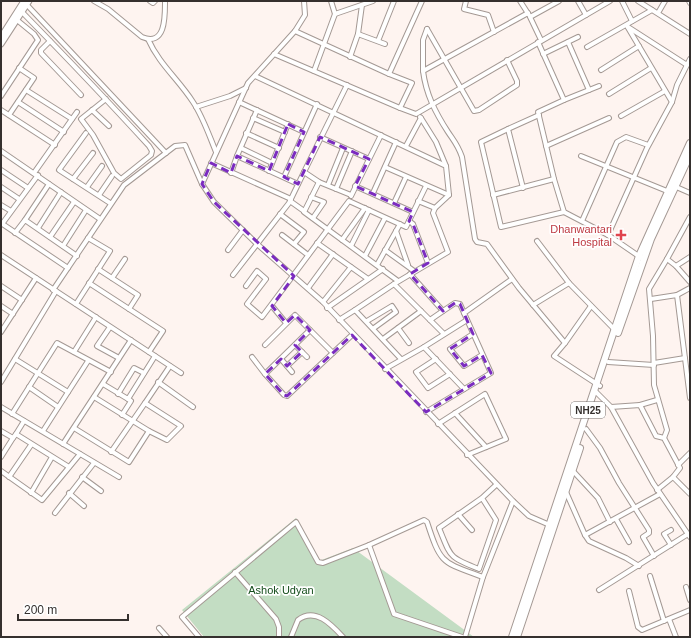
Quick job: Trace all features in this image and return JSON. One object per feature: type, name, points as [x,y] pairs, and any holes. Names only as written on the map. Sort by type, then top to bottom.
[{"type":"main road","name":"NH25","points":[[512,637],[552,526],[566,492],[597,388],[608,362],[641,258],[673,186],[690,143]]},
{"type":"main road","name":"NH25","points":[[517,637],[615,330],[665,190],[673,186],[690,155]]},
{"type":"street","points":[[94,1],[108,9],[142,37],[148,39],[157,37],[162,31],[165,1]]},
{"type":"street","points":[[150,1],[153,3],[155,1]]},
{"type":"street","points":[[202,184],[246,88],[295,31],[305,15],[306,10],[304,1]]},
{"type":"street","points":[[314,71],[335,14],[331,1]]},
{"type":"street","points":[[335,14],[373,1]]},
{"type":"street","points":[[378,41],[394,1]]},
{"type":"street","points":[[389,74],[422,1]]},
{"type":"street","points":[[466,1],[464,9],[488,15],[494,32]]},
{"type":"street","points":[[520,1],[529,15],[543,54],[564,100]]},
{"type":"street","points":[[547,1],[550,6]]},
{"type":"street","points":[[423,71],[494,32],[559,1]]},
{"type":"street","points":[[578,1],[586,15]]},
{"type":"street","points":[[416,114],[610,1]]},
{"type":"street","points":[[622,1],[632,21]]},
{"type":"street","points":[[638,1],[690,34]]},
{"type":"street","points":[[658,13],[665,1]]},
{"type":"street","points":[[1,44],[27,2]]},
{"type":"street","points":[[1,37],[27,2]]},
{"type":"street","points":[[27,2],[166,153]]},
{"type":"street","points":[[350,56],[358,34],[362,5]]},
{"type":"street","points":[[587,47],[652,10]]},
{"type":"street","points":[[22,12],[106,99],[158,158]]},
{"type":"street","points":[[1,96],[38,40],[34,34],[17,20]]},
{"type":"street","points":[[626,26],[672,102]]},
{"type":"street","points":[[626,26],[687,65]]},
{"type":"street","points":[[507,60],[517,81],[517,85],[479,110],[474,111],[443,60],[427,29],[423,40],[423,71],[425,87],[431,105],[458,144],[462,157],[475,239],[477,242],[487,244],[512,279],[565,343]]},
{"type":"street","points":[[295,31],[412,83],[400,108]]},
{"type":"street","points":[[358,34],[384,44]]},
{"type":"street","points":[[543,54],[578,37]]},
{"type":"street","points":[[148,39],[154,53],[196,107],[216,152]]},
{"type":"street","points":[[50,41],[41,50],[41,53],[81,95]]},
{"type":"street","points":[[568,42],[589,90]]},
{"type":"street","points":[[601,70],[639,46]]},
{"type":"street","points":[[274,54],[416,114],[421,118],[436,142],[446,166],[449,195]]},
{"type":"street","points":[[608,235],[648,145],[672,102],[690,59]]},
{"type":"street","points":[[9,115],[34,78],[20,68]]},
{"type":"street","points":[[609,94],[651,68]]},
{"type":"street","points":[[255,76],[446,166]]},
{"type":"street","points":[[233,276],[291,200],[320,137],[347,85]]},
{"type":"street","points":[[564,212],[554,179],[538,112],[599,86]]},
{"type":"street","points":[[196,107],[230,96],[246,88]]},
{"type":"street","points":[[26,90],[72,119]]},
{"type":"street","points":[[621,116],[665,91]]},
{"type":"street","points":[[106,99],[82,118],[82,121],[91,132],[118,178],[125,177],[147,160],[152,151]]},
{"type":"street","points":[[18,102],[64,132]]},
{"type":"street","points":[[239,102],[304,132]]},
{"type":"street","points":[[284,178],[317,104]]},
{"type":"street","points":[[1,110],[55,145]]},
{"type":"street","points":[[92,110],[109,126]]},
{"type":"street","points":[[230,173],[257,110]]},
{"type":"street","points":[[68,268],[2,224],[28,188],[77,112]]},
{"type":"street","points":[[539,116],[481,142],[501,227],[564,212],[608,235],[641,258]]},
{"type":"street","points":[[253,118],[285,132]]},
{"type":"street","points":[[406,146],[421,118]]},
{"type":"street","points":[[546,146],[609,118]]},
{"type":"street","points":[[269,171],[288,124]]},
{"type":"street","points":[[508,129],[523,188]]},
{"type":"street","points":[[86,133],[60,170],[110,203]]},
{"type":"street","points":[[246,134],[278,148]]},
{"type":"street","points":[[246,286],[257,272],[266,279],[247,304],[262,317],[272,306],[349,201],[381,135]]},
{"type":"street","points":[[320,137],[369,159]]},
{"type":"street","points":[[582,221],[605,166],[617,142],[622,137],[631,138],[648,145]]},
{"type":"street","points":[[373,193],[396,142]]},
{"type":"street","points":[[1,382],[68,268],[110,203],[124,185],[158,158],[178,144],[185,145],[202,184],[214,202],[257,244],[323,302],[352,335],[496,485],[529,516],[552,526]]},
{"type":"street","points":[[240,148],[272,163]]},
{"type":"street","points":[[328,185],[343,148]]},
{"type":"street","points":[[1,151],[100,219]]},
{"type":"street","points":[[336,189],[352,151]]},
{"type":"street","points":[[74,179],[93,152]]},
{"type":"street","points":[[238,156],[298,184]]},
{"type":"street","points":[[581,156],[665,190]]},
{"type":"street","points":[[211,163],[291,200],[327,230],[398,281]]},
{"type":"street","points":[[87,187],[102,166]]},
{"type":"street","points":[[384,167],[449,195]]},
{"type":"street","points":[[1,170],[28,188]]},
{"type":"street","points":[[304,172],[319,182],[351,195]]},
{"type":"street","points":[[99,195],[112,176]]},
{"type":"street","points":[[394,203],[406,177]]},
{"type":"street","points":[[493,195],[554,179]]},
{"type":"street","points":[[304,211],[319,182]]},
{"type":"street","points":[[15,233],[49,184]]},
{"type":"street","points":[[355,186],[413,212]]},
{"type":"street","points":[[349,201],[406,227],[426,186]]},
{"type":"street","points":[[673,186],[690,193]]},
{"type":"street","points":[[1,187],[19,199]]},
{"type":"street","points":[[38,228],[61,192]]},
{"type":"street","points":[[339,320],[412,272],[448,252],[434,213],[435,208],[449,195]]},
{"type":"street","points":[[311,197],[324,202],[313,218]]},
{"type":"street","points":[[418,201],[435,208]]},
{"type":"street","points":[[50,237],[74,202]]},
{"type":"street","points":[[1,205],[11,211]]},
{"type":"street","points":[[342,240],[367,209]]},
{"type":"street","points":[[351,246],[367,209]]},
{"type":"street","points":[[63,246],[86,210]]},
{"type":"street","points":[[280,214],[304,232],[294,244]]},
{"type":"street","points":[[585,535],[636,509],[659,492],[680,470],[664,438],[667,430],[657,400],[654,385],[650,286],[667,259],[690,216]]},
{"type":"street","points":[[365,256],[385,218]]},
{"type":"street","points":[[25,220],[77,256]]},
{"type":"street","points":[[408,221],[413,224],[428,263]]},
{"type":"street","points":[[377,265],[400,224]]},
{"type":"street","points":[[228,250],[243,230]]},
{"type":"street","points":[[396,231],[412,272],[442,311]]},
{"type":"street","points":[[282,235],[308,255]]},
{"type":"street","points":[[76,304],[110,251],[88,238]]},
{"type":"street","points":[[537,241],[569,283],[615,330]]},
{"type":"street","points":[[317,243],[368,279]]},
{"type":"street","points":[[386,250],[408,265]]},
{"type":"street","points":[[308,288],[333,254]]},
{"type":"street","points":[[1,255],[181,373]]},
{"type":"street","points":[[676,266],[690,257]]},
{"type":"street","points":[[112,278],[125,259]]},
{"type":"street","points":[[667,259],[676,266],[690,282]]},
{"type":"street","points":[[323,302],[351,267]]},
{"type":"street","points":[[98,269],[138,295],[129,309]]},
{"type":"street","points":[[327,308],[383,269]]},
{"type":"street","points":[[1,332],[3,326],[13,314],[36,278]]},
{"type":"street","points":[[464,313],[474,308],[512,279]]},
{"type":"street","points":[[89,283],[163,331],[149,352]]},
{"type":"street","points":[[533,305],[569,283]]},
{"type":"street","points":[[394,284],[444,334]]},
{"type":"street","points":[[1,286],[22,300]]},
{"type":"street","points":[[650,299],[677,295],[690,288]]},
{"type":"street","points":[[677,295],[690,398]]},
{"type":"street","points":[[426,412],[491,373],[460,304],[455,303],[430,320]]},
{"type":"street","points":[[1,306],[13,314]]},
{"type":"street","points":[[272,306],[286,322]]},
{"type":"street","points":[[367,321],[392,306],[396,312],[374,328]]},
{"type":"street","points":[[591,306],[554,356],[597,388],[611,407],[659,492],[689,536],[671,545],[599,590]]},
{"type":"street","points":[[355,310],[374,328],[401,359]]},
{"type":"street","points":[[383,339],[421,311]]},
{"type":"street","points":[[265,345],[286,322],[295,315],[332,353]]},
{"type":"street","points":[[74,352],[96,317]]},
{"type":"street","points":[[386,369],[467,320]]},
{"type":"street","points":[[110,327],[97,346],[119,358]]},
{"type":"street","points":[[398,328],[408,343]]},
{"type":"street","points":[[265,374],[310,330]]},
{"type":"street","points":[[473,334],[450,349],[464,366],[482,355]]},
{"type":"street","points":[[252,357],[284,395],[288,396],[352,335]]},
{"type":"street","points":[[63,444],[131,340]]},
{"type":"street","points":[[12,414],[57,343],[111,372]]},
{"type":"street","points":[[295,345],[307,357]]},
{"type":"street","points":[[424,347],[464,389]]},
{"type":"street","points":[[287,366],[302,352]]},
{"type":"street","points":[[128,399],[155,356]]},
{"type":"street","points":[[608,362],[654,364],[685,358]]},
{"type":"street","points":[[281,359],[292,372]]},
{"type":"street","points":[[436,359],[416,372],[428,388],[450,374]]},
{"type":"street","points":[[15,360],[68,392]]},
{"type":"street","points":[[43,431],[88,361]]},
{"type":"street","points":[[111,452],[170,366]]},
{"type":"street","points":[[118,394],[134,368],[144,374]]},
{"type":"street","points":[[158,382],[193,406]]},
{"type":"street","points":[[102,384],[131,401],[122,415]]},
{"type":"street","points":[[29,387],[58,407]]},
{"type":"street","points":[[438,424],[485,394],[506,439],[467,455]]},
{"type":"street","points":[[94,398],[167,440],[181,426],[145,403]]},
{"type":"street","points":[[611,407],[640,405],[657,400]]},
{"type":"street","points":[[640,405],[656,436],[664,438]]},
{"type":"street","points":[[1,407],[119,477]]},
{"type":"street","points":[[455,413],[486,447]]},
{"type":"street","points":[[1,457],[24,421]]},
{"type":"street","points":[[74,428],[129,462],[149,431]]},
{"type":"street","points":[[586,429],[600,448],[650,530],[649,533],[643,537],[654,556]]},
{"type":"street","points":[[1,431],[31,444],[69,467]]},
{"type":"street","points":[[8,477],[31,444]]},
{"type":"street","points":[[1,471],[42,500],[80,454]]},
{"type":"street","points":[[678,465],[690,454]]},
{"type":"street","points":[[31,493],[52,457]]},
{"type":"street","points":[[55,513],[69,493],[94,463]]},
{"type":"street","points":[[572,471],[598,498],[610,522]]},
{"type":"street","points":[[82,477],[101,491]]},
{"type":"street","points":[[673,477],[690,494]]},
{"type":"street","points":[[482,498],[496,520],[479,569],[458,561],[450,555],[439,528],[482,498],[496,485]]},
{"type":"street","points":[[566,492],[589,542],[626,558],[639,566]]},
{"type":"street","points":[[69,493],[84,506]]},
{"type":"street","points":[[465,637],[484,577],[513,501]]},
{"type":"street","points":[[458,514],[472,530]]},
{"type":"street","points":[[199,637],[182,617],[296,522],[318,562],[323,563],[370,545],[424,520],[427,522],[436,549],[443,560],[450,565],[484,577]]},
{"type":"street","points":[[616,520],[629,542]]},
{"type":"street","points":[[671,530],[664,534],[671,545]]},
{"type":"street","points":[[370,545],[394,614],[462,637]]},
{"type":"street","points":[[235,572],[276,618],[279,627],[279,637]]},
{"type":"street","points":[[650,576],[667,620],[676,637]]},
{"type":"street","points":[[686,587],[690,600]]},
{"type":"street","points":[[629,591],[639,629],[642,630],[690,610]]},
{"type":"street","points":[[291,637],[298,620],[310,615],[320,617],[335,628],[343,637]]},
{"type":"street","points":[[159,628],[166,637]]},
{"type":"highlighted area","points":[[288,124],[304,132],[284,177],[298,184],[320,137],[369,159],[355,186],[413,212],[409,221],[413,224],[428,263],[410,274],[443,311],[455,303],[460,304],[473,334],[450,349],[464,366],[482,355],[491,373],[426,412],[352,335],[287,396],[284,395],[265,374],[281,359],[287,366],[302,352],[295,345],[310,330],[295,315],[286,323],[272,306],[294,276],[214,202],[202,184],[211,163],[231,173],[237,156],[269,171]]},
{"type":"green space","name":"Ashok Udyan","points":[[296,518],[319,561],[353,548],[474,637],[204,637],[182,610]]},
{"type":"place","name":"Dhanwantari Hospital","points":[[621,235]]}]
